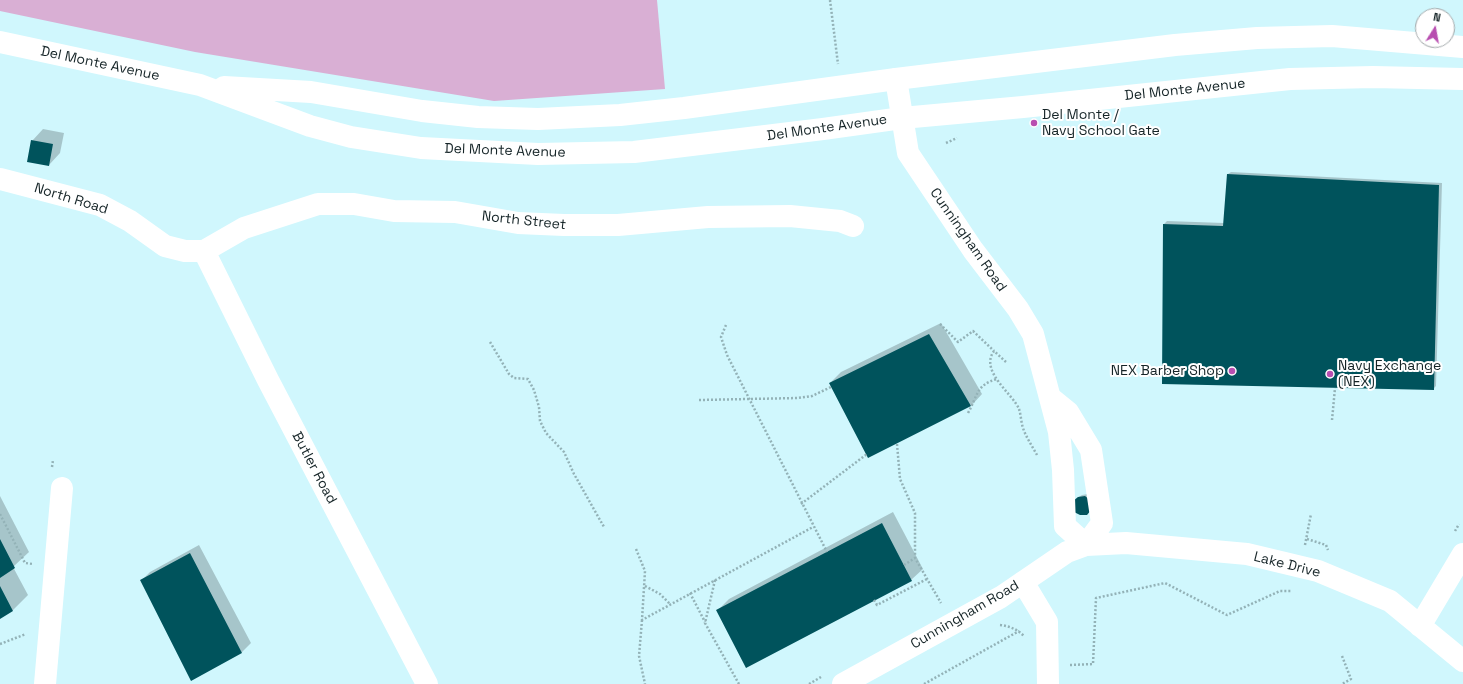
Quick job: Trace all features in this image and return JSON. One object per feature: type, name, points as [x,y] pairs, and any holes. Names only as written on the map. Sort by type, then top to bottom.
[{"type":"street","name":"Del Monte Avenue","points":[[200,85],[311,92],[422,111],[478,117],[538,119],[620,115],[684,108],[896,79],[1175,45],[1256,38],[1332,36],[1463,47]]},
{"type":"street","name":"Del Monte Avenue","points":[[0,42],[200,85],[310,126],[350,137],[421,148],[538,154],[634,152],[902,118],[1290,79],[1373,76],[1463,79]]},
{"type":"street","name":"Cunningham Road","points":[[843,684],[1001,597],[1067,552],[1086,545],[1065,526],[1060,440],[1052,398],[1034,334],[1018,309],[973,250],[908,153],[896,79]]},
{"type":"street","name":"North Road","points":[[0,179],[100,205],[124,218],[165,246],[185,251],[204,251]]},
{"type":"street","name":"North Street","points":[[204,251],[244,228],[318,204],[354,204],[394,212],[455,212],[518,223],[564,225],[618,225],[708,217],[790,216],[840,221],[853,226]]},
{"type":"street","name":"Butler Road","points":[[204,251],[268,380],[427,684]]},
{"type":"street","points":[[1052,398],[1068,412],[1091,450],[1102,523],[1086,545]]},
{"type":"street","points":[[45,684],[62,488]]},
{"type":"street","name":"Lake Drive","points":[[1086,545],[1135,543],[1246,554],[1300,565],[1390,601],[1463,661]]},
{"type":"street","points":[[1420,626],[1457,546]]},
{"type":"street","points":[[1023,582],[1047,622],[1048,684]]},
{"type":"path","points":[[830,0],[839,68]]},
{"type":"path","points":[[940,324],[958,342],[973,331],[1006,362]]},
{"type":"path","points":[[726,325],[721,337],[727,355],[748,400],[827,552]]},
{"type":"path","points":[[490,342],[509,374],[514,378],[528,379],[534,390],[539,407],[540,421],[546,433],[564,452],[574,474],[604,527]]},
{"type":"path","points":[[994,351],[992,354],[991,369],[1019,408],[1023,429],[1040,461]]},
{"type":"path","points":[[968,413],[979,388],[986,382],[997,379]]},
{"type":"path","points":[[699,400],[798,398],[812,396],[831,387]]},
{"type":"path","points":[[1332,420],[1335,388]]},
{"type":"path","points":[[897,444],[900,480],[915,512],[915,558],[943,607]]},
{"type":"path","points":[[801,504],[867,454]]},
{"type":"path","points":[[0,514],[25,563],[55,568]]},
{"type":"path","points":[[1304,549],[1311,514]]},
{"type":"path","points":[[1457,546],[1459,524]]},
{"type":"path","points":[[642,620],[813,527]]},
{"type":"path","points":[[1307,539],[1326,545],[1330,555]]},
{"type":"path","points":[[636,549],[645,571],[639,656],[645,684]]},
{"type":"path","points":[[904,565],[915,558]]},
{"type":"path","points":[[874,600],[877,605],[927,579]]},
{"type":"path","points":[[705,623],[715,580]]},
{"type":"path","points":[[1064,665],[1093,664],[1096,598],[1165,583],[1227,615],[1280,592],[1292,591]]},
{"type":"path","points":[[645,586],[660,594],[670,604]]},
{"type":"path","points":[[690,593],[705,623],[740,684]]},
{"type":"path","points":[[924,684],[1019,631],[1007,626],[996,625]]},
{"type":"path","points":[[0,644],[33,631]]},
{"type":"path","points":[[1342,656],[1351,679],[1342,684]]},
{"type":"shaded area","points":[[0,0],[657,0],[665,89],[494,101],[195,52],[0,11]]},
{"type":"building","points":[[31,140],[53,144],[49,166],[27,162]]},
{"type":"building","points":[[1227,174],[1439,185],[1434,390],[1162,384],[1163,224],[1223,226]]},
{"type":"building","points":[[929,334],[971,406],[868,458],[829,383]]},
{"type":"building","points":[[1085,496],[1091,501],[1092,509],[1087,515],[1080,515],[1072,511],[1073,501],[1078,497]]},
{"type":"building","points":[[882,523],[912,581],[746,668],[716,610]]},
{"type":"building","points":[[0,539],[15,568],[0,578]]},
{"type":"building","points":[[190,553],[242,653],[191,681],[140,580]]},
{"type":"building","points":[[0,586],[13,611],[0,619]]},
{"type":"place","name":"Del Monte / Navy School Gate","points":[[1034,123]]},
{"type":"place","name":"NEX Barber Shop","points":[[1232,371]]},
{"type":"place","name":"Navy Exchange (NEX)","points":[[1330,374]]}]
